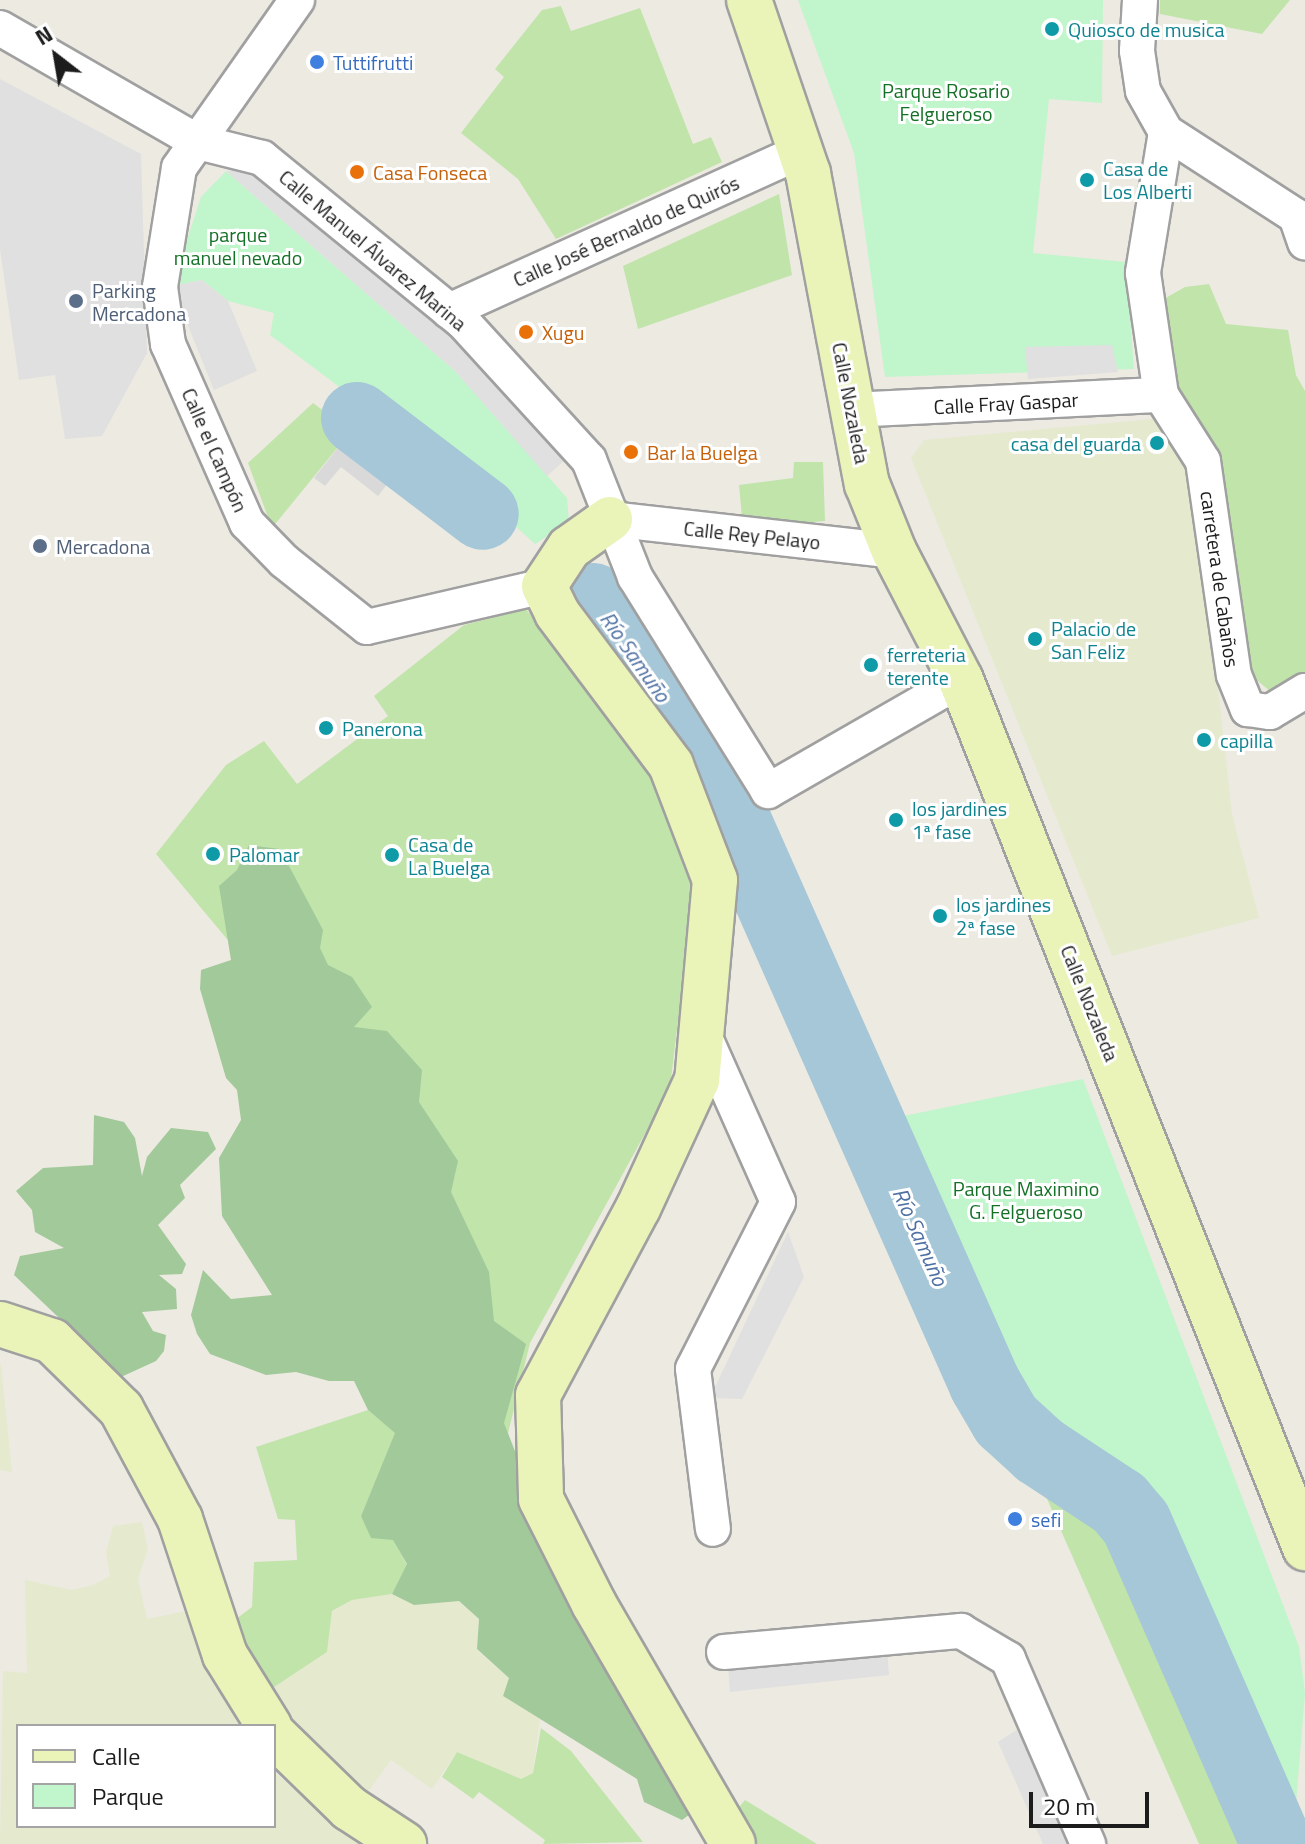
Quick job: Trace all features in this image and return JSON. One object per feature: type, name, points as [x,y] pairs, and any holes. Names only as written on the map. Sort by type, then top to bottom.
[{"type":"street","points":[[198,142],[297,0]]},
{"type":"street","name":"Calle Nozaleda","points":[[749,0],[802,151],[867,484],[894,551],[961,680],[1305,1548]]},
{"type":"street","points":[[1140,0],[1137,51],[1143,91],[1166,132],[1296,216],[1305,242]]},
{"type":"street","name":"Calle Manuel Álvarez Marina","points":[[0,28],[198,142],[262,158],[449,311],[589,460],[635,577],[768,791],[961,680]]},
{"type":"street","points":[[1161,395],[1143,273],[1166,132]]},
{"type":"street","name":"Calle el Campón","points":[[198,142],[179,168],[160,287],[168,344],[247,523],[284,561],[367,627],[544,586]]},
{"type":"street","name":"Calle José Bernaldo de Quirós","points":[[449,311],[802,151]]},
{"type":"street","name":"Calle Fray Gaspar","points":[[852,410],[1161,395]]},
{"type":"street","name":"carretera de Cabaños","points":[[1161,395],[1203,461],[1234,675],[1248,709],[1270,712],[1305,691]]},
{"type":"street","points":[[610,519],[569,548],[544,586],[557,613],[671,765],[715,880],[697,1080],[638,1208],[538,1395],[541,1499],[594,1604],[733,1844]]},
{"type":"street","name":"Calle Rey Pelayo","points":[[610,519],[894,551]]},
{"type":"street","points":[[701,1029],[778,1202],[693,1369],[713,1529]]},
{"type":"street","points":[[0,1324],[52,1341],[121,1409],[180,1519],[225,1655],[268,1724]]},
{"type":"street","points":[[724,1652],[961,1631],[1008,1659],[1088,1844]]},
{"type":"street","points":[[276,1737],[349,1808],[404,1844]]},
{"type":"shaded area","name":"Parking Mercadona","points":[[0,79],[141,154],[147,353],[102,436],[65,439],[55,375],[19,380],[0,249]]},
{"type":"shaded area","points":[[252,168],[466,348],[567,458],[547,476],[455,371],[226,171]]},
{"type":"shaded area","points":[[202,280],[228,301],[257,371],[214,390],[172,286]]},
{"type":"shaded area","points":[[1112,345],[1118,372],[1028,379],[1025,347]]},
{"type":"shaded area","points":[[351,431],[402,465],[378,496],[341,467],[325,486],[314,478]]},
{"type":"shaded area","points":[[788,1232],[804,1277],[742,1399],[710,1398]]},
{"type":"shaded area","points":[[887,1649],[889,1675],[730,1692],[728,1665]]},
{"type":"shaded area","points":[[1024,1725],[1075,1844],[1043,1844],[998,1742]]},
{"type":"green space","name":"Parque Rosario Felgueroso","points":[[798,0],[1103,0],[1102,103],[1049,99],[1033,253],[1126,262],[1134,369],[885,377],[854,153]]},
{"type":"green space","points":[[1160,0],[1290,0],[1262,34],[1160,14]]},
{"type":"green space","points":[[561,6],[571,31],[640,8],[693,144],[711,137],[722,162],[556,239],[518,179],[461,133],[504,77],[495,69],[542,10]]},
{"type":"green space","name":"parque manuel nevado","points":[[226,171],[455,371],[567,498],[569,522],[535,544],[469,484],[270,335],[274,313],[228,301],[202,280],[172,286],[201,197]]},
{"type":"green space","points":[[779,194],[792,275],[638,329],[623,266]]},
{"type":"green space","points":[[1209,284],[1226,324],[1288,330],[1296,375],[1305,391],[1305,675],[1271,692],[1253,677],[1245,661],[1170,388],[1162,300],[1185,287]]},
{"type":"green space","points":[[313,403],[351,431],[272,528],[248,463]]},
{"type":"green space","points":[[1163,418],[1193,464],[1232,814],[1259,918],[1112,956],[911,458],[924,440]]},
{"type":"green space","points":[[794,462],[823,462],[825,521],[743,528],[739,485],[793,478]]},
{"type":"green space","points":[[526,609],[652,774],[691,865],[693,894],[670,1088],[530,1343],[504,1450],[252,969],[156,854],[226,765],[264,741],[297,784],[388,716],[374,696],[464,625]]},
{"type":"green space","points":[[249,845],[280,849],[323,930],[320,948],[328,965],[352,977],[372,1007],[354,1027],[387,1031],[422,1070],[419,1102],[458,1161],[451,1192],[489,1272],[494,1321],[526,1344],[504,1423],[554,1551],[693,1812],[682,1820],[644,1802],[637,1779],[503,1696],[509,1678],[477,1649],[479,1619],[459,1601],[414,1605],[392,1594],[407,1564],[393,1540],[371,1538],[361,1516],[395,1433],[368,1410],[354,1381],[329,1381],[296,1372],[266,1375],[210,1354],[197,1334],[191,1315],[203,1270],[231,1299],[272,1295],[222,1216],[219,1158],[241,1120],[237,1090],[226,1078],[200,989],[201,970],[231,960],[219,886],[237,870]]},
{"type":"green space","name":"Parque Maximino G. Felgueroso","points":[[1083,1079],[1299,1647],[1305,1693],[1294,1828],[1151,1486],[1042,1438],[1007,1401],[884,1120]]},
{"type":"green space","points":[[94,1115],[124,1122],[135,1138],[142,1176],[147,1157],[171,1128],[208,1132],[216,1149],[180,1185],[185,1198],[158,1225],[186,1264],[182,1274],[159,1275],[176,1289],[177,1309],[142,1312],[153,1331],[166,1335],[164,1351],[156,1361],[121,1377],[14,1275],[20,1256],[64,1248],[35,1232],[32,1210],[16,1191],[43,1168],[93,1165]]},
{"type":"green space","points":[[1,1365],[12,1472],[0,1470]]},
{"type":"green space","points":[[368,1410],[396,1433],[361,1516],[393,1539],[407,1565],[392,1594],[352,1600],[332,1611],[327,1652],[265,1693],[232,1622],[252,1607],[254,1562],[297,1560],[295,1520],[278,1519],[256,1447]]},
{"type":"green space","points":[[1033,1467],[1126,1511],[1275,1844],[1199,1844]]},
{"type":"green space","points":[[142,1522],[148,1549],[138,1579],[147,1619],[191,1610],[241,1724],[16,1724],[16,1828],[276,1828],[276,1774],[359,1844],[0,1844],[3,1671],[27,1673],[25,1580],[72,1590],[93,1585],[110,1576],[106,1552],[113,1526]]},
{"type":"green space","points":[[392,1594],[414,1605],[458,1601],[479,1619],[477,1650],[509,1678],[503,1696],[540,1718],[533,1773],[521,1780],[457,1752],[432,1789],[391,1760],[365,1796],[314,1756],[265,1693],[327,1652],[332,1612],[352,1600]]},
{"type":"green space","points":[[541,1728],[571,1751],[643,1842],[543,1844],[545,1840],[479,1792],[473,1799],[442,1777],[457,1752],[521,1779],[533,1773]]},
{"type":"green space","points":[[745,1800],[817,1844],[757,1844],[735,1812]]},
{"type":"waterway","name":"Río Samuño","points":[[357,418],[483,514]]},
{"type":"waterway","name":"Río Samuño","points":[[593,599],[618,627],[718,782],[985,1384],[1006,1420],[1040,1451],[1119,1503],[1136,1523],[1277,1844]]},
{"type":"place","name":"Quiosco de musica","points":[[1052,29]]},
{"type":"place","name":"Tuttifrutti","points":[[317,62]]},
{"type":"place","name":"Casa Fonseca","points":[[357,172]]},
{"type":"place","name":"Casa de Los Alberti","points":[[1087,180]]},
{"type":"place","name":"Parking Mercadona","points":[[76,301]]},
{"type":"place","name":"Xugu","points":[[526,332]]},
{"type":"place","name":"casa del guarda","points":[[1157,443]]},
{"type":"place","name":"Bar la Buelga","points":[[631,452]]},
{"type":"place","name":"Mercadona","points":[[40,546]]},
{"type":"place","name":"Palacio de San Feliz","points":[[1035,639]]},
{"type":"place","name":"ferreteria terente","points":[[871,665]]},
{"type":"place","name":"Panerona","points":[[326,728]]},
{"type":"place","name":"capilla","points":[[1204,740]]},
{"type":"place","name":"los jardines 1ª fase","points":[[896,820]]},
{"type":"place","name":"Palomar","points":[[213,854]]},
{"type":"place","name":"Casa de La Buelga","points":[[392,855]]},
{"type":"place","name":"los jardines 2ª fase","points":[[940,916]]},
{"type":"place","name":"sefi","points":[[1015,1519]]}]
